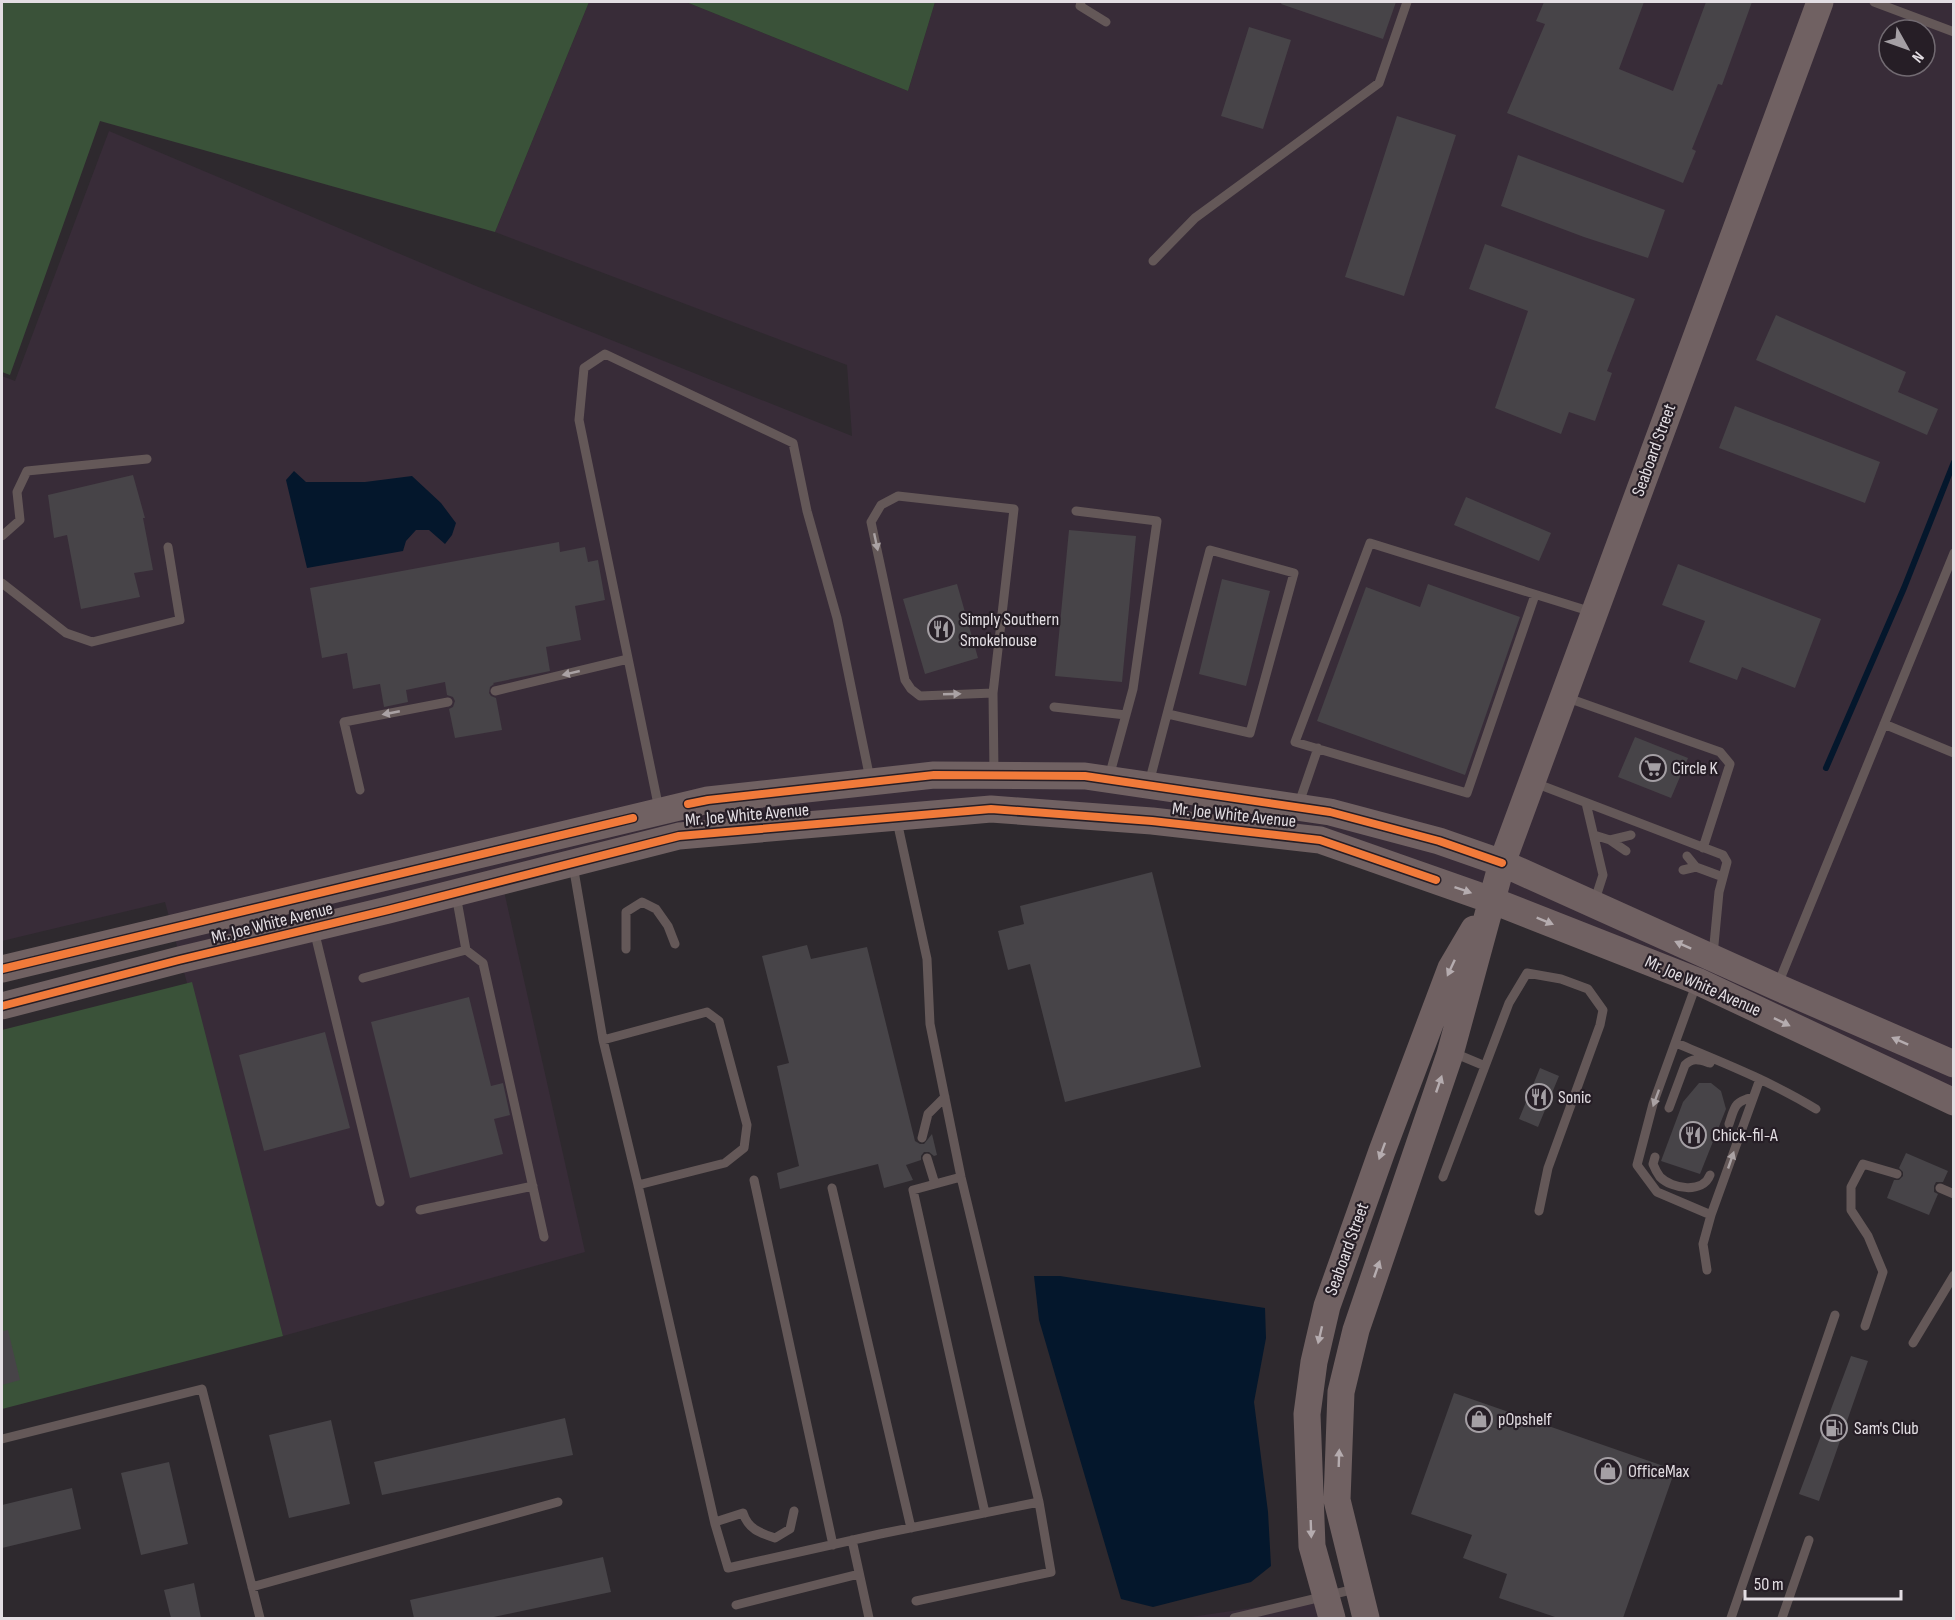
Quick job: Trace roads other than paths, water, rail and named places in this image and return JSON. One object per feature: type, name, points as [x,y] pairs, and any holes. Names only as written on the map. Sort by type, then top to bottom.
[{"type":"main road","name":"Seaboard Street","points":[[1366,1618],[1338,1500],[1341,1392],[1356,1330],[1450,1054],[1502,863],[1820,2]]},
{"type":"main road","name":"Mr. Joe White Avenue","points":[[2,969],[708,800],[934,775],[1084,776],[1298,806],[1330,812],[1428,838],[1502,863],[1953,1064]]},
{"type":"main road","name":"Mr. Joe White Avenue","points":[[2,1006],[680,836],[991,809],[1152,821],[1320,840],[1491,900],[1697,981],[1953,1102]]},
{"type":"main road","name":"Seaboard Street","points":[[1329,1608],[1312,1546],[1307,1414],[1314,1362],[1327,1306],[1451,968],[1491,900]]},
{"type":"lane","points":[[1080,2],[1080,6],[1106,22]]},
{"type":"lane","points":[[1153,261],[1195,218],[1379,83],[1407,2]]},
{"type":"lane","points":[[1874,2],[1953,32]]},
{"type":"lane","points":[[659,811],[579,420],[584,368],[605,354],[793,443],[807,511],[837,618],[871,782]]},
{"type":"lane","points":[[2,536],[20,520],[17,492],[27,471],[147,459]]},
{"type":"lane","points":[[993,693],[920,696],[905,680],[871,522],[881,505],[898,496],[1014,508],[993,693],[994,775]]},
{"type":"lane","points":[[1076,511],[1157,521],[1134,689],[1108,779]]},
{"type":"lane","points":[[1535,595],[1467,793],[1295,742],[1370,543],[1594,613]]},
{"type":"lane","points":[[2,583],[66,633],[92,642],[180,621],[168,547]]},
{"type":"lane","points":[[1149,785],[1167,714],[1210,550],[1294,573],[1250,733],[1167,714]]},
{"type":"lane","points":[[1777,987],[1953,553]]},
{"type":"lane","points":[[495,691],[628,659]]},
{"type":"lane","points":[[1563,696],[1720,752],[1730,764],[1703,848]]},
{"type":"lane","points":[[360,790],[344,722],[448,702]]},
{"type":"lane","points":[[1054,707],[1126,715]]},
{"type":"lane","points":[[1884,724],[1953,753]]},
{"type":"lane","points":[[1298,806],[1318,748]]},
{"type":"lane","points":[[1532,782],[1723,855],[1727,862],[1719,892],[1713,958]]},
{"type":"lane","points":[[1586,803],[1603,875],[1593,905]]},
{"type":"lane","points":[[896,817],[927,959],[930,1024],[962,1177],[1039,1502],[1051,1572],[916,1601]]},
{"type":"lane","points":[[1594,835],[1610,840],[1626,851]]},
{"type":"lane","points":[[1610,840],[1631,835]]},
{"type":"lane","points":[[1687,855],[1696,867],[1723,877]]},
{"type":"lane","points":[[573,863],[603,1040],[715,1522],[728,1568],[1039,1502]]},
{"type":"lane","points":[[1683,870],[1696,867]]},
{"type":"lane","points":[[455,893],[466,950],[483,963],[544,1237]]},
{"type":"lane","points":[[626,949],[626,912],[642,902],[656,909],[668,926],[675,944]]},
{"type":"lane","points":[[314,928],[380,1202]]},
{"type":"lane","points":[[363,978],[466,950]]},
{"type":"lane","points":[[1443,1177],[1509,1003],[1527,973],[1561,979],[1588,989],[1603,1010],[1600,1025],[1548,1168],[1539,1211]]},
{"type":"lane","points":[[1697,981],[1653,1104],[1637,1165],[1657,1192],[1711,1215]]},
{"type":"lane","points":[[603,1040],[707,1012],[719,1021],[747,1125],[744,1148],[725,1163],[638,1185]]},
{"type":"lane","points":[[1676,1043],[1760,1079],[1816,1109]]},
{"type":"lane","points":[[1450,1054],[1457,1053],[1485,1066]]},
{"type":"lane","points":[[1669,1108],[1685,1065],[1690,1060],[1699,1059],[1736,1069]]},
{"type":"lane","points":[[1707,1270],[1703,1244],[1711,1215],[1760,1079]]},
{"type":"lane","points":[[922,1138],[928,1114],[945,1097]]},
{"type":"lane","points":[[1729,1124],[1739,1101],[1753,1098]]},
{"type":"lane","points":[[1655,1157],[1653,1164],[1658,1175],[1667,1182],[1685,1188],[1698,1187],[1707,1181],[1710,1175]]},
{"type":"lane","points":[[927,1158],[935,1184]]},
{"type":"lane","points":[[1865,1326],[1883,1272],[1868,1236],[1851,1209],[1851,1187],[1863,1164],[1897,1174]]},
{"type":"lane","points":[[962,1177],[914,1190],[985,1513]]},
{"type":"lane","points":[[754,1180],[833,1545]]},
{"type":"lane","points":[[420,1210],[533,1186]]},
{"type":"lane","points":[[832,1188],[911,1528]]},
{"type":"lane","points":[[1940,1188],[1953,1194]]},
{"type":"lane","points":[[1912,1343],[1953,1275]]},
{"type":"lane","points":[[1731,1618],[1834,1315]]},
{"type":"lane","points":[[2,1439],[202,1389],[260,1618]]},
{"type":"lane","points":[[252,1587],[558,1502]]},
{"type":"lane","points":[[715,1522],[743,1513],[746,1522],[759,1533],[775,1538],[790,1529],[794,1511]]},
{"type":"lane","points":[[852,1540],[868,1618]]},
{"type":"lane","points":[[1782,1618],[1809,1540]]},
{"type":"lane","points":[[736,1605],[859,1574]]},
{"type":"lane","points":[[1234,1618],[1329,1608],[1358,1588]]},
{"type":"water","points":[[294,471],[306,482],[365,482],[412,476],[441,503],[456,523],[452,535],[445,544],[429,530],[416,530],[406,541],[403,551],[307,568],[286,480]]},
{"type":"water","points":[[1034,1276],[1060,1276],[1265,1308],[1266,1338],[1254,1402],[1268,1512],[1271,1566],[1251,1582],[1153,1607],[1121,1599],[1039,1320]]},
{"type":"waterway","points":[[1826,768],[1904,588],[1954,462]]},
{"type":"place","name":"Simply Southern Smokehouse","points":[[941,629]]},
{"type":"place","name":"Circle K","points":[[1653,768]]},
{"type":"place","name":"Sonic","points":[[1539,1097]]},
{"type":"place","name":"Chick-fil-A","points":[[1693,1135]]},
{"type":"place","name":"pOpshelf","points":[[1479,1419]]},
{"type":"place","name":"Sam's Club","points":[[1834,1428]]},
{"type":"place","name":"OfficeMax","points":[[1608,1471]]}]
